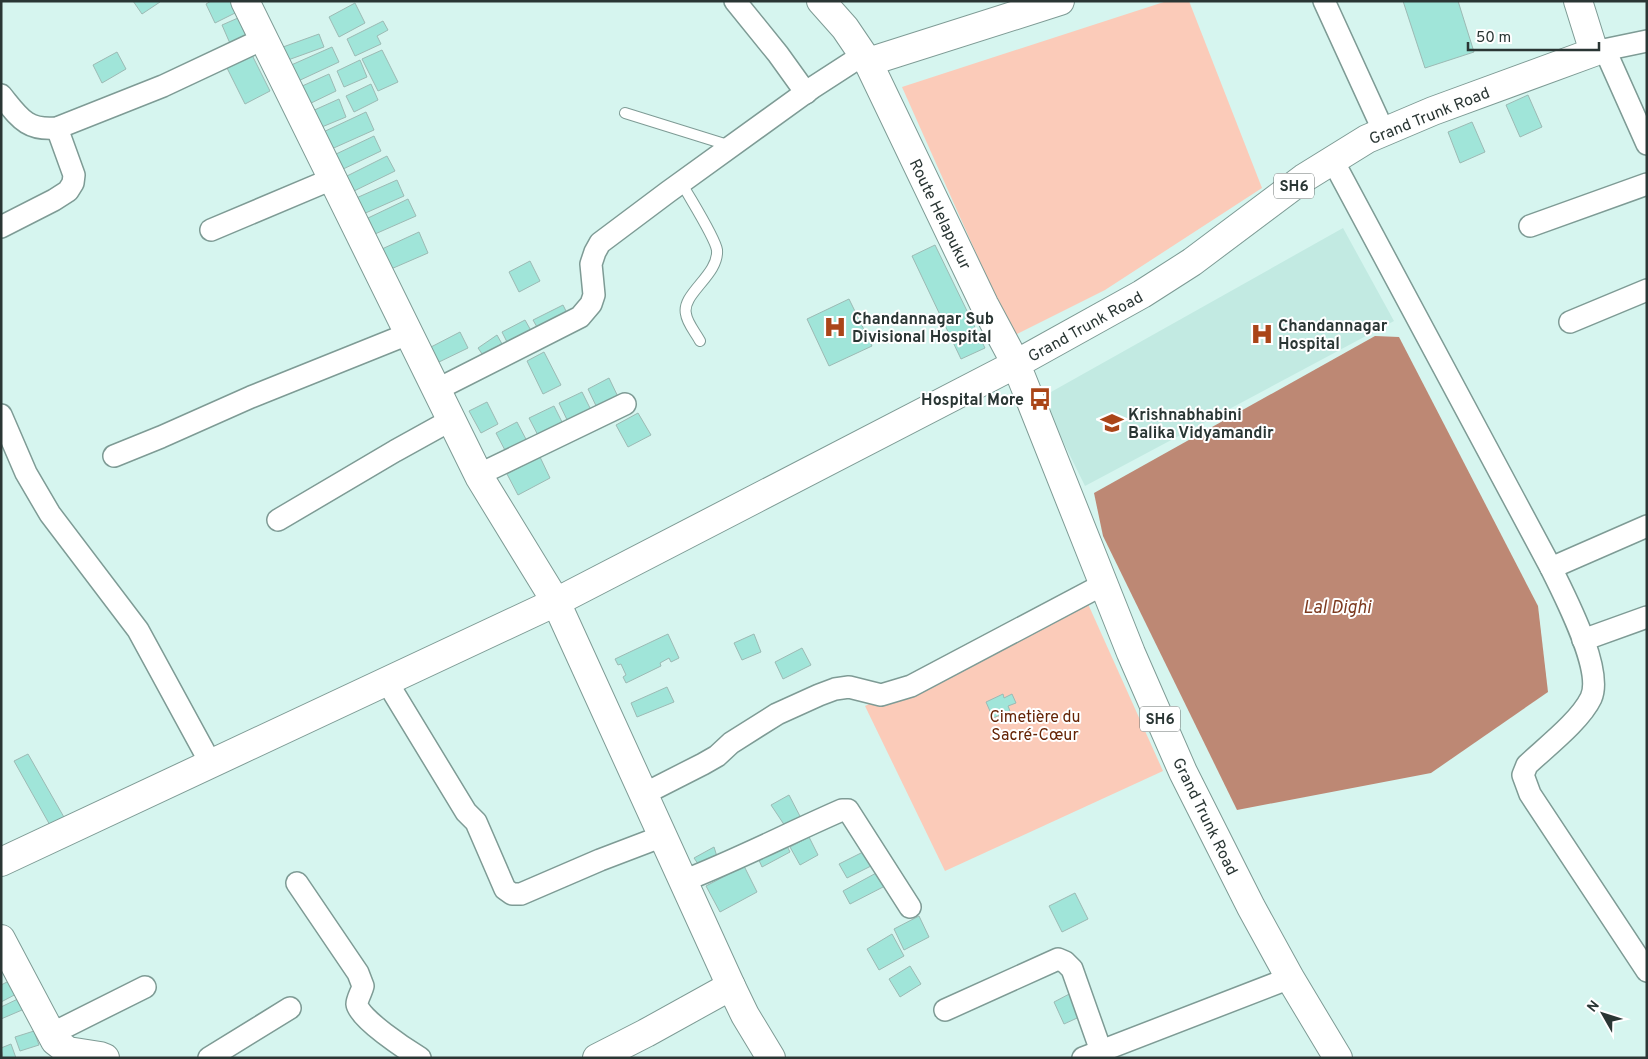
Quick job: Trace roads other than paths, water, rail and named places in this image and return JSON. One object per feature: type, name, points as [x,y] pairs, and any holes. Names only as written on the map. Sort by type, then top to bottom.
[{"type":"main road","points":[[246,1],[478,475],[556,602],[731,986],[745,1015],[770,1058]]},
{"type":"main road","name":"Route Helapukur","points":[[821,1],[845,28],[866,59],[984,304],[1016,364]]},
{"type":"main road","points":[[866,59],[1060,1]]},
{"type":"main road","points":[[1578,1],[1600,51]]},
{"type":"main road","name":"Grand Trunk Road","points":[[1338,1058],[1290,978],[1251,907],[1183,772],[1131,653],[1036,420],[1016,364],[1142,294],[1192,262],[1304,178],[1367,139],[1433,111],[1600,51]]},
{"type":"main road","points":[[1,862],[556,602],[1016,364]]},
{"type":"main road","points":[[1,939],[55,1041],[68,1051],[105,1058]]},
{"type":"main road","points":[[597,1058],[646,1034],[731,986]]},
{"type":"street","points":[[735,1],[778,54],[806,93]]},
{"type":"street","points":[[1324,1],[1384,132]]},
{"type":"street","points":[[1,95],[24,122],[42,130],[57,128],[163,86],[263,39]]},
{"type":"street","points":[[1647,41],[1600,51],[1647,144]]},
{"type":"street","points":[[436,390],[580,317],[591,304],[594,295],[591,264],[594,252],[600,243],[681,182],[806,93],[866,59]]},
{"type":"street","points":[[1,227],[54,200],[68,191],[73,184],[74,175],[57,128]]},
{"type":"street","points":[[1332,159],[1551,568],[1580,629],[1593,676],[1592,696],[1581,713],[1527,764],[1523,775],[1530,794],[1647,971]]},
{"type":"street","points":[[211,230],[332,179]]},
{"type":"street","points":[[1530,226],[1647,184]]},
{"type":"street","points":[[1570,322],[1647,290]]},
{"type":"street","points":[[114,456],[251,397],[408,334]]},
{"type":"street","points":[[478,475],[625,404]]},
{"type":"street","points":[[1,415],[26,473],[50,514],[138,630],[211,764]]},
{"type":"street","points":[[278,520],[451,420]]},
{"type":"street","points":[[1551,568],[1647,526]]},
{"type":"street","points":[[644,794],[703,764],[745,734],[777,714],[802,702],[835,689],[849,687],[881,696],[911,686],[1104,584]]},
{"type":"street","points":[[1583,640],[1647,617]]},
{"type":"street","points":[[387,682],[466,812],[476,822],[505,889],[512,894],[520,894],[663,836]]},
{"type":"street","points":[[683,881],[721,866],[780,837],[842,810],[848,810],[910,906]]},
{"type":"street","points":[[297,883],[358,973],[363,986],[357,1003],[359,1010],[410,1056]]},
{"type":"street","points":[[944,1010],[1058,959],[1065,962],[1072,969],[1092,1054],[1290,978]]},
{"type":"street","points":[[51,1034],[145,987]]},
{"type":"street","points":[[209,1058],[290,1008]]},
{"type":"lane","points":[[625,113],[732,146]]},
{"type":"lane","points":[[681,182],[713,238],[717,251],[715,261],[706,278],[685,306],[686,315],[700,341]]},
{"type":"water","name":"Lal Dighi","points":[[1375,336],[1399,337],[1538,606],[1548,692],[1431,773],[1237,810],[1103,536],[1094,493]]},
{"type":"place","name":"Chandannagar Sub Divisional Hospital","points":[[835,327]]},
{"type":"place","name":"Chandannagar Hospital","points":[[1262,334]]},
{"type":"place","name":"Hospital More","points":[[1040,399]]},
{"type":"place","name":"Krishnabhabini Balika Vidyamandir","points":[[1112,423]]},
{"type":"park label","name":"Cimetière du Sacré-Cœur","points":[[1035,725]]}]
